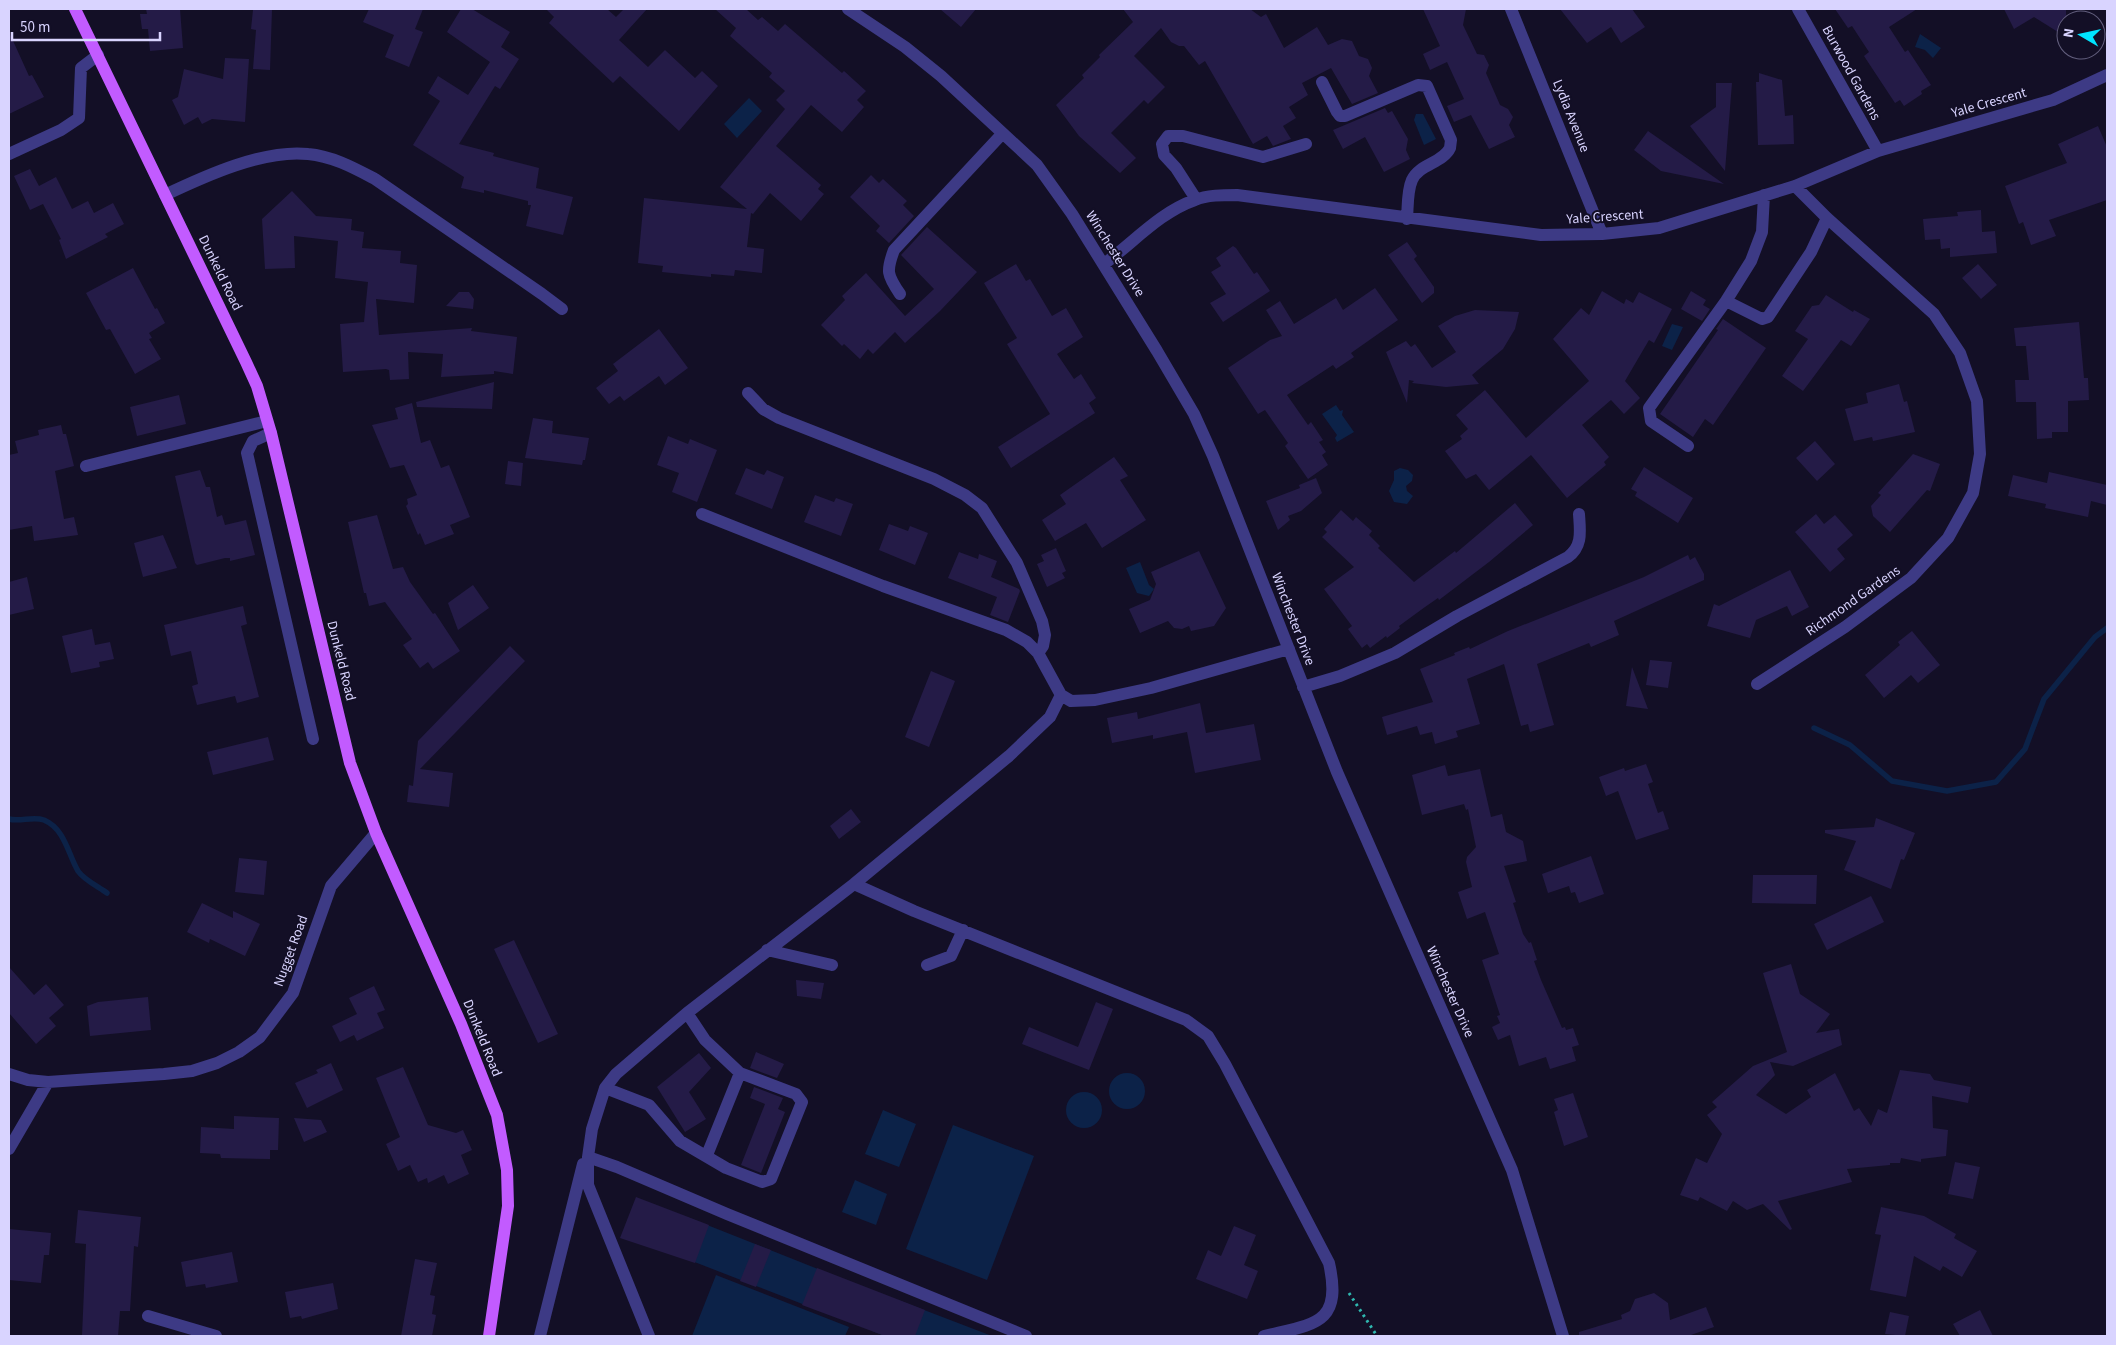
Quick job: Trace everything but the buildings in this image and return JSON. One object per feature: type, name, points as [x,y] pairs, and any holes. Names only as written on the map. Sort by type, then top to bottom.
[{"type":"main road","name":"Dunkeld Road","points":[[75,9],[246,362],[269,427],[350,763],[376,833],[461,1024],[497,1115],[507,1170],[508,1206],[489,1336]]},
{"type":"street","name":"Winchester Drive","points":[[848,9],[905,47],[941,76],[1037,165],[1072,214],[1104,264],[1194,414],[1213,456],[1341,781],[1512,1170],[1563,1336]]},
{"type":"street","name":"Lydia Avenue","points":[[1512,9],[1602,234]]},
{"type":"street","name":"Burwood Gardens","points":[[1798,9],[1878,151]]},
{"type":"street","points":[[9,154],[75,123],[81,109],[81,68],[98,55]]},
{"type":"street","name":"Yale Crescent","points":[[1104,264],[1164,216],[1196,199],[1237,195],[1407,219],[1541,235],[1602,234],[1658,228],[1795,186],[1878,151],[2053,100],[2107,75]]},
{"type":"street","points":[[1322,82],[1340,116],[1345,116],[1418,85],[1427,86],[1450,140],[1450,148],[1439,159],[1415,174],[1411,182],[1407,219]]},
{"type":"street","points":[[900,294],[890,280],[888,271],[894,250],[1002,134]]},
{"type":"street","points":[[1196,199],[1176,168],[1164,155],[1162,144],[1168,136],[1183,136],[1263,156],[1306,144]]},
{"type":"street","points":[[166,195],[189,184],[254,160],[298,154],[324,156],[351,166],[375,179],[562,309]]},
{"type":"street","name":"Richmond Gardens","points":[[1757,684],[1845,627],[1911,578],[1948,538],[1973,493],[1980,454],[1977,400],[1960,353],[1934,314],[1827,218],[1795,186]]},
{"type":"street","points":[[1688,446],[1651,421],[1649,408],[1726,301],[1758,244],[1762,232],[1764,195]]},
{"type":"street","points":[[1726,301],[1762,319],[1768,317],[1811,252],[1827,218]]},
{"type":"street","points":[[748,393],[763,409],[780,418],[934,479],[965,495],[982,508],[1017,563],[1042,621],[1045,635],[1043,646],[1038,653]]},
{"type":"street","points":[[86,466],[269,427]]},
{"type":"street","points":[[269,427],[253,441],[248,453],[314,739]]},
{"type":"street","points":[[702,514],[883,586],[1006,630],[1027,642],[1038,653],[1061,695],[1071,701],[1094,700],[1151,688],[1289,649]]},
{"type":"street","points":[[1303,687],[1340,676],[1394,653],[1457,616],[1568,557],[1577,550],[1580,538],[1579,514]]},
{"type":"street","points":[[540,1336],[592,1129],[605,1088],[616,1074],[687,1013],[854,884],[1009,756],[1050,717],[1061,695]]},
{"type":"street","name":"Nugget Road","points":[[9,1074],[28,1080],[48,1082],[192,1070],[217,1063],[260,1038],[293,993],[331,886],[376,833]]},
{"type":"street","points":[[854,884],[914,912],[1186,1020],[1208,1036],[1225,1064],[1330,1263],[1333,1278],[1333,1295],[1328,1314],[1313,1324],[1264,1336]]},
{"type":"street","points":[[927,965],[951,956],[963,930]]},
{"type":"street","points":[[767,950],[832,965]]},
{"type":"street","points":[[605,1088],[649,1105],[680,1140],[726,1168],[762,1182],[771,1179],[802,1102],[796,1094],[740,1073],[705,1040],[687,1013]]},
{"type":"street","points":[[707,1155],[740,1073]]},
{"type":"street","points":[[9,1149],[48,1082]]},
{"type":"street","points":[[592,1129],[588,1157],[588,1185],[649,1336]]},
{"type":"street","points":[[588,1157],[617,1166],[727,1214],[1026,1336]]},
{"type":"street","points":[[148,1316],[216,1336]]},
{"type":"path","points":[[1344,1286],[1377,1336]]},
{"type":"water","points":[[1920,34],[1941,48],[1933,58],[1925,50],[1915,47]]},
{"type":"water","points":[[749,98],[762,111],[737,138],[724,124]]},
{"type":"water","points":[[1416,114],[1423,114],[1436,139],[1424,145],[1414,120]]},
{"type":"water","points":[[1672,324],[1683,327],[1672,350],[1662,346]]},
{"type":"water","points":[[1336,405],[1340,411],[1343,410],[1342,415],[1354,432],[1337,442],[1335,438],[1337,435],[1322,414]]},
{"type":"water","points":[[1400,468],[1408,470],[1413,475],[1412,481],[1406,486],[1407,491],[1413,496],[1407,504],[1394,502],[1389,491],[1394,480],[1394,471]]},
{"type":"water","points":[[1140,562],[1149,585],[1154,589],[1149,596],[1137,593],[1126,568]]},
{"type":"water","points":[[1127,1073],[1139,1079],[1145,1091],[1139,1103],[1127,1109],[1115,1103],[1109,1091],[1115,1079]]},
{"type":"water","points":[[1084,1092],[1096,1098],[1102,1110],[1096,1122],[1084,1128],[1072,1122],[1066,1110],[1072,1098]]},
{"type":"water","points":[[883,1110],[916,1124],[899,1167],[865,1154]]},
{"type":"water","points":[[953,1125],[1034,1156],[987,1280],[906,1249]]},
{"type":"water","points":[[855,1180],[887,1194],[876,1225],[842,1212]]},
{"type":"water","points":[[687,1217],[843,1279],[841,1319],[656,1247]]},
{"type":"water","points":[[716,1275],[849,1327],[845,1336],[692,1336]]},
{"type":"water","points":[[883,1300],[898,1300],[992,1336],[885,1336],[872,1331]]},
{"type":"waterway","points":[[1814,728],[1850,745],[1892,781],[1947,791],[1996,782],[2025,749],[2044,699],[2095,637],[2107,628]]},
{"type":"waterway","points":[[9,819],[40,819],[51,824],[57,829],[78,871],[107,893]]}]
